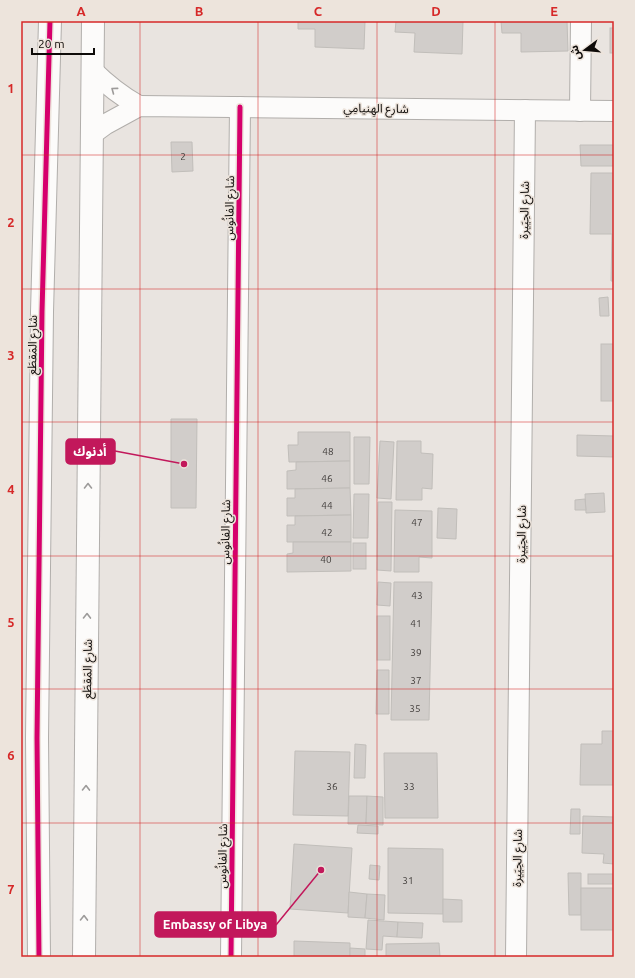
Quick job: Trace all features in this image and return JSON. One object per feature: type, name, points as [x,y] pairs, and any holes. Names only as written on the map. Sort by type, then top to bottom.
[{"type":"street","name":"شارع المَقطَع","points":[[39,957],[37,738],[42,312],[50,21]]},
{"type":"street","name":"شارع المَقطَع","points":[[84,957],[93,21]]},
{"type":"street","points":[[580,111],[581,21]]},
{"type":"street","points":[[92,70],[106,84],[138,106]]},
{"type":"street","name":"شارع الهِنيامِي","points":[[91,135],[122,114],[138,106],[614,111]]},
{"type":"street","name":"شارع الفانُوس","points":[[231,957],[240,107]]},
{"type":"street","name":"شارع الحِيَيرة","points":[[516,957],[525,110]]},
{"type":"building","points":[[298,21],[365,21],[364,49],[315,47],[315,29],[298,29]]},
{"type":"building","points":[[396,21],[463,21],[462,54],[414,52],[415,33],[395,32]]},
{"type":"building","points":[[501,21],[567,21],[568,51],[521,52],[521,33],[502,33]]},
{"type":"building","points":[[610,28],[614,28],[614,53],[610,53]]},
{"type":"building","points":[[171,142],[192,142],[193,171],[172,172]]},
{"type":"building","points":[[580,145],[614,145],[614,166],[581,166]]},
{"type":"building","points":[[591,173],[614,173],[614,281],[611,281],[612,234],[590,234]]},
{"type":"building","points":[[608,297],[609,316],[600,316],[599,298]]},
{"type":"building","points":[[601,344],[614,344],[614,401],[601,401]]},
{"type":"building","points":[[171,419],[197,419],[196,508],[171,508]]},
{"type":"building","points":[[298,432],[350,432],[350,461],[289,462],[288,445],[298,445]]},
{"type":"building","points":[[577,435],[614,436],[614,457],[577,456]]},
{"type":"building","points":[[354,437],[370,437],[369,484],[354,484]]},
{"type":"building","points":[[380,441],[394,442],[391,499],[377,498]]},
{"type":"building","points":[[397,441],[421,441],[421,453],[433,454],[432,489],[422,488],[422,500],[396,500]]},
{"type":"building","points":[[350,461],[350,488],[287,489],[287,471],[296,470],[296,462]]},
{"type":"building","points":[[350,488],[351,515],[287,516],[287,498],[295,498],[295,489]]},
{"type":"building","points":[[604,493],[605,512],[586,513],[585,494]]},
{"type":"building","points":[[354,494],[369,494],[368,538],[353,538]]},
{"type":"building","points":[[585,499],[586,510],[575,510],[575,500]]},
{"type":"building","points":[[378,502],[392,502],[391,571],[377,570]]},
{"type":"building","points":[[438,508],[457,509],[456,539],[437,538]]},
{"type":"building","points":[[395,510],[432,511],[432,558],[419,557],[419,572],[394,572]]},
{"type":"building","points":[[351,515],[351,542],[287,542],[287,525],[295,525],[295,516]]},
{"type":"building","points":[[293,542],[351,542],[351,571],[287,572],[287,554],[293,553]]},
{"type":"building","points":[[353,543],[366,543],[366,569],[353,569]]},
{"type":"building","points":[[378,582],[391,583],[390,606],[377,605]]},
{"type":"building","points":[[394,582],[432,582],[429,720],[391,720]]},
{"type":"building","points":[[377,616],[390,616],[390,660],[377,660]]},
{"type":"building","points":[[377,670],[389,670],[389,714],[376,714]]},
{"type":"building","points":[[602,731],[614,731],[614,785],[580,785],[581,744],[602,744]]},
{"type":"building","points":[[355,744],[366,745],[365,778],[354,778]]},
{"type":"building","points":[[295,751],[350,752],[348,816],[293,815]]},
{"type":"building","points":[[384,753],[437,753],[438,818],[385,818]]},
{"type":"building","points":[[349,796],[367,796],[366,824],[348,824]]},
{"type":"building","points":[[367,796],[383,797],[383,825],[366,824]]},
{"type":"building","points":[[571,809],[580,809],[580,834],[570,834]]},
{"type":"building","points":[[583,816],[614,817],[614,864],[603,863],[604,854],[582,853]]},
{"type":"building","points":[[358,825],[378,826],[378,834],[357,833]]},
{"type":"building","points":[[294,844],[352,848],[348,913],[290,909]]},
{"type":"building","points":[[388,848],[443,849],[443,914],[388,913]]},
{"type":"building","points":[[370,865],[380,866],[379,880],[369,879]]},
{"type":"building","points":[[568,873],[581,873],[581,915],[569,915]]},
{"type":"building","points":[[588,874],[614,874],[614,884],[588,884]]},
{"type":"building","points":[[581,888],[614,888],[614,930],[581,930]]},
{"type":"building","points":[[349,892],[367,894],[365,918],[348,917]]},
{"type":"building","points":[[367,894],[385,895],[384,920],[365,918]]},
{"type":"building","points":[[443,899],[462,900],[462,922],[443,922]]},
{"type":"building","points":[[368,920],[398,922],[397,937],[383,936],[382,950],[366,949]]},
{"type":"building","points":[[398,922],[423,923],[422,938],[397,937]]},
{"type":"building","points":[[294,941],[350,943],[350,957],[294,957]]},
{"type":"building","points":[[439,943],[440,957],[386,957],[386,944]]},
{"type":"building","points":[[350,948],[365,949],[365,957],[350,957]]},
{"type":"cycle path","points":[[39,957],[37,738],[42,312],[50,21]]},
{"type":"cycle path","points":[[231,957],[240,107]]},
{"type":"place","name":"أدنوك","points":[[184,464]]},
{"type":"place","name":"Embassy of Libya","points":[[321,870]]}]
